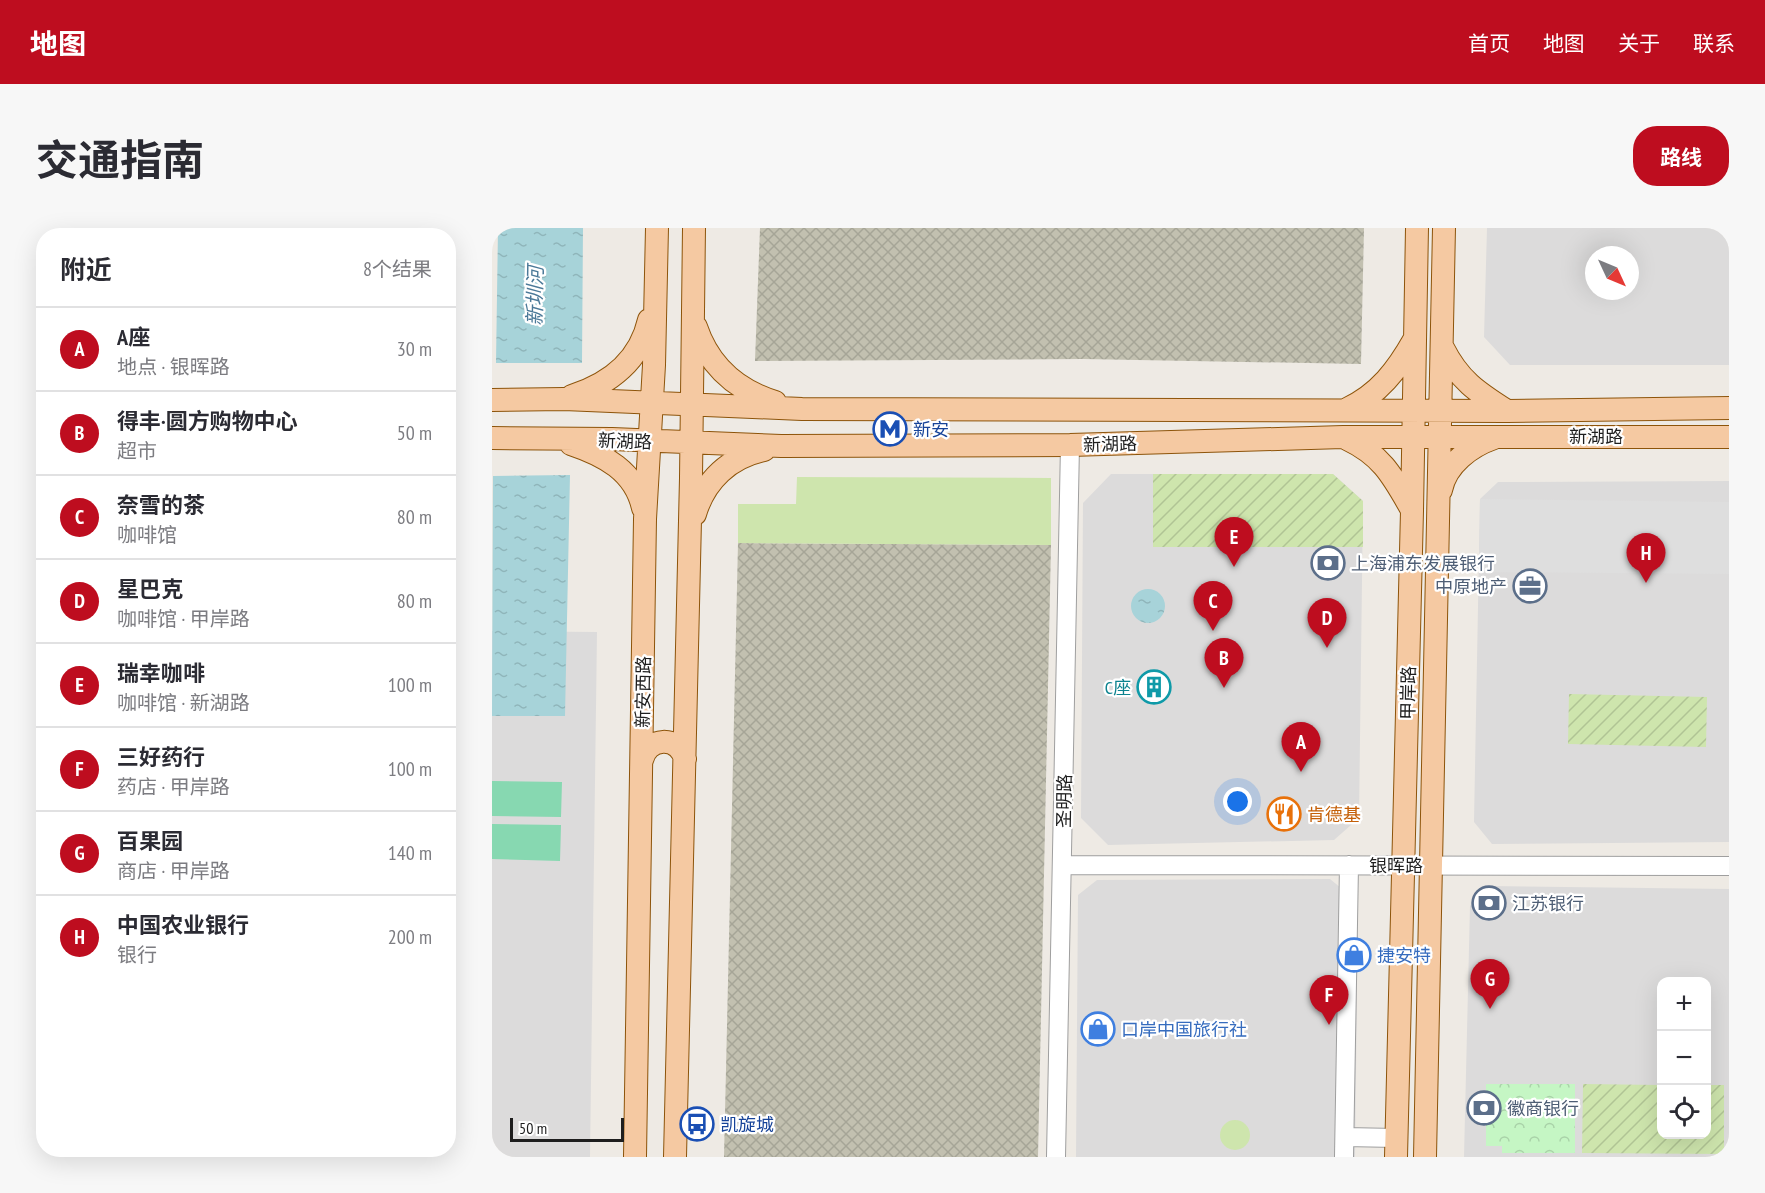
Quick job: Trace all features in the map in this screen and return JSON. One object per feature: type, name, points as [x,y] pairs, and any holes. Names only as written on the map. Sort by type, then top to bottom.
[{"type":"main road","name":"新安西路","points":[[636,1157],[645,519],[652,403],[657,228]]},
{"type":"main road","points":[[675,1157],[694,319],[694,228]]},
{"type":"main road","points":[[1417,231],[1422,243],[1430,246],[1441,240],[1444,230]]},
{"type":"main road","name":"甲岸路","points":[[1425,1157],[1444,230]]},
{"type":"main road","name":"甲岸路","points":[[1396,1148],[1417,231]]},
{"type":"main road","points":[[564,399],[601,385],[627,365],[643,339],[655,295]]},
{"type":"main road","points":[[694,319],[710,356],[727,378],[755,396],[802,409]]},
{"type":"main road","points":[[1344,410],[1361,402],[1385,383],[1415,339]]},
{"type":"main road","points":[[1442,345],[1463,380],[1507,411]]},
{"type":"main road","name":"新湖路","points":[[492,400],[564,399],[802,409],[1507,411],[1729,408]]},
{"type":"main road","points":[[1631,436],[1620,431],[1618,423],[1624,412],[1633,409]]},
{"type":"main road","name":"新湖路","points":[[492,438],[781,446],[1070,445],[1440,436],[1729,437]]},
{"type":"main road","points":[[1439,500],[1442,484],[1448,471],[1459,459],[1485,441],[1502,436]]},
{"type":"main road","points":[[1343,437],[1371,452],[1381,462],[1412,511]]},
{"type":"main road","points":[[555,439],[591,451],[620,468],[637,490],[645,519]]},
{"type":"main road","points":[[689,550],[696,512],[710,483],[729,464],[744,456],[781,446]]},
{"type":"main road","points":[[642,760],[651,745],[665,741],[677,746],[684,759]]},
{"type":"street","name":"圣明路","points":[[1056,1157],[1070,445]]},
{"type":"street","name":"银晖路","points":[[1063,865],[1729,866]]},
{"type":"street","points":[[1344,1157],[1350,865]]},
{"type":"street","points":[[1345,1137],[1396,1148]]},
{"type":"shaded area","points":[[760,228],[1364,228],[1361,364],[1083,359],[755,361]]},
{"type":"shaded area","points":[[1487,228],[1729,228],[1729,365],[1510,365],[1484,337]]},
{"type":"shaded area","points":[[1111,474],[1333,474],[1363,501],[1359,818],[1334,840],[1108,845],[1081,818],[1083,503]]},
{"type":"shaded area","points":[[1729,481],[1729,842],[1492,844],[1474,822],[1480,499],[1498,482]]},
{"type":"shaded area","points":[[1480,499],[1729,502],[1729,574],[1479,572]]},
{"type":"shaded area","points":[[738,543],[1051,545],[1038,1157],[724,1157]]},
{"type":"shaded area","points":[[492,631],[597,632],[590,1157],[492,1157]]},
{"type":"shaded area","points":[[1330,879],[1358,902],[1355,1157],[1076,1157],[1078,895],[1097,880]]},
{"type":"shaded area","points":[[1488,886],[1729,889],[1729,1157],[1464,1157],[1470,906]]},
{"type":"green space","points":[[1153,474],[1333,474],[1363,501],[1363,547],[1153,547]]},
{"type":"green space","points":[[797,477],[1051,478],[1051,545],[738,543],[738,504],[796,504]]},
{"type":"green space","points":[[1569,694],[1707,697],[1706,747],[1568,744]]},
{"type":"green space","points":[[492,781],[562,782],[561,817],[492,816]]},
{"type":"green space","points":[[492,824],[561,825],[560,861],[492,859]]},
{"type":"green space","points":[[1486,1084],[1575,1084],[1575,1153],[1502,1153],[1502,1146],[1486,1146]]},
{"type":"green space","points":[[1583,1084],[1657,1085],[1657,1139],[1711,1139],[1711,1085],[1724,1085],[1724,1154],[1582,1153]]},
{"type":"green space","points":[[1235,1120],[1246,1124],[1250,1135],[1246,1146],[1235,1150],[1224,1146],[1220,1135],[1224,1124]]},
{"type":"water","name":"新圳河","points":[[498,228],[583,228],[582,363],[496,363]]},
{"type":"water","points":[[570,475],[565,716],[492,716],[493,476]]},
{"type":"water","points":[[1148,589],[1160,594],[1165,606],[1160,618],[1148,623],[1136,618],[1131,606],[1136,594]]},
{"type":"place","name":"新安","points":[[890,429]]},
{"type":"place","name":"上海浦东发展银行","points":[[1328,563]]},
{"type":"place","name":"瑞幸咖啡","points":[[1234,567]]},
{"type":"place","name":"中国农业银行","points":[[1646,583]]},
{"type":"place","name":"中原地产","points":[[1530,586]]},
{"type":"place","name":"奈雪的茶","points":[[1213,631]]},
{"type":"place","name":"星巴克","points":[[1327,648]]},
{"type":"place","name":"C座","points":[[1154,687]]},
{"type":"place","name":"得丰·圆方购物中心","points":[[1224,688]]},
{"type":"place","name":"A座","points":[[1301,772]]},
{"type":"place","name":"肯德基","points":[[1284,814]]},
{"type":"place","name":"江苏银行","points":[[1489,903]]},
{"type":"place","name":"捷安特","points":[[1354,955]]},
{"type":"place","name":"百果园","points":[[1490,1009]]},
{"type":"place","name":"三好药行","points":[[1329,1025]]},
{"type":"place","name":"口岸中国旅行社","points":[[1098,1029]]},
{"type":"place","name":"徽商银行","points":[[1484,1108]]},
{"type":"place","name":"凯旋城","points":[[697,1124]]}]
